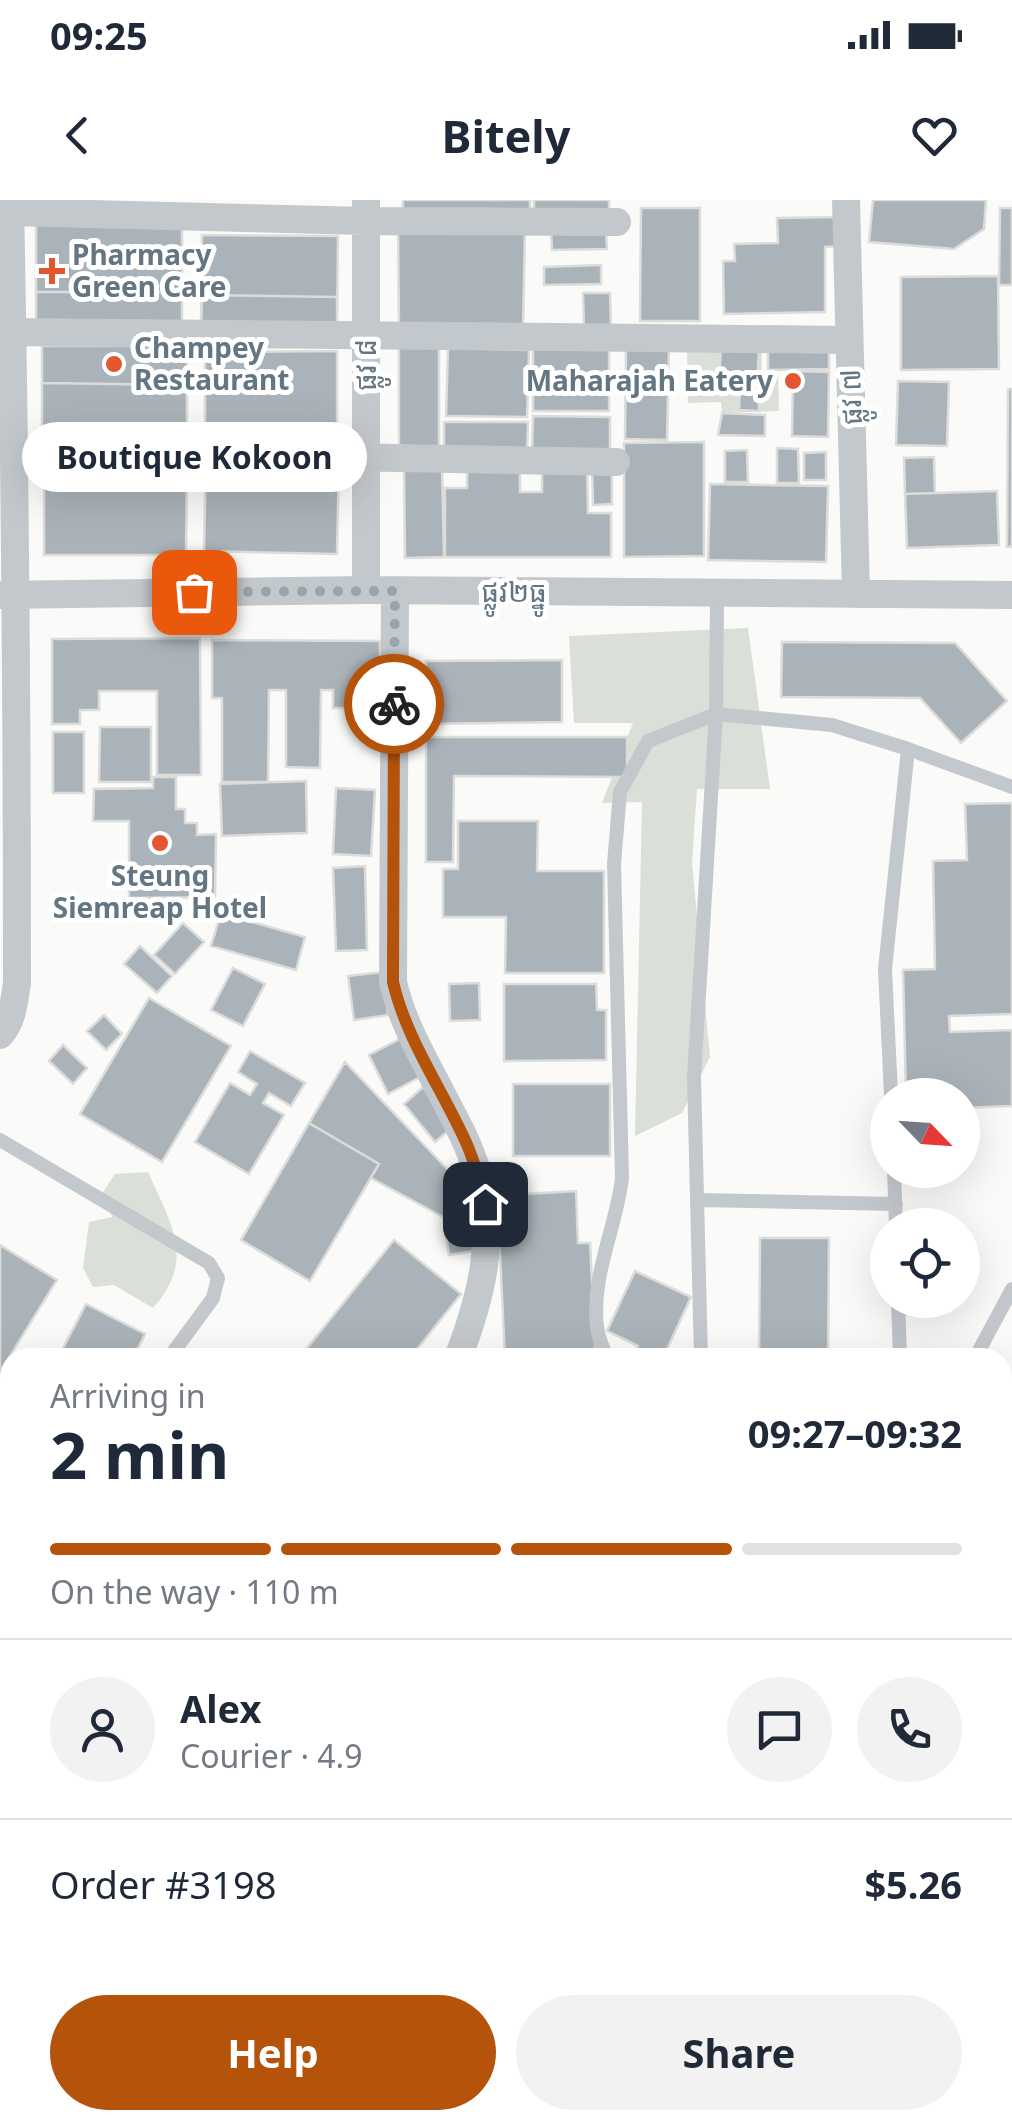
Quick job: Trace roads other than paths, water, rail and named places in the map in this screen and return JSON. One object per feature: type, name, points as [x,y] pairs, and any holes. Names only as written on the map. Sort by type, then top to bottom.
[{"type":"street","name":"ផ្លូវ ៧","points":[[846,200],[856,594]]},
{"type":"street","points":[[2,1031],[13,1008],[17,983],[8,595],[11,206],[366,211],[617,222]]},
{"type":"street","name":"ផ្លូវ ៨","points":[[366,211],[366,590]]},
{"type":"street","points":[[12,332],[849,340]]},
{"type":"street","points":[[12,450],[616,462]]},
{"type":"street","name":"ផ្លូវ២ធ្នូ","points":[[8,595],[366,590],[1012,595]]},
{"type":"street","points":[[395,591],[393,982],[403,1018],[478,1171],[485,1204],[487,1247],[482,1285],[462,1348]]},
{"type":"lane","points":[[701,1348],[694,1077],[716,714],[716,593]]},
{"type":"lane","points":[[603,1348],[597,1330],[597,1280],[622,1178],[614,864],[620,792],[648,741],[716,714],[832,726],[1012,787]]},
{"type":"lane","points":[[890,1078],[885,969],[908,749]]},
{"type":"lane","points":[[0,1140],[209,1262],[218,1278],[213,1298],[176,1348]]},
{"type":"lane","points":[[895,1188],[896,1208]]},
{"type":"lane","points":[[696,1200],[896,1204]]},
{"type":"lane","points":[[980,1348],[1012,1289]]},
{"type":"lane","points":[[899,1318],[900,1348]]},
{"type":"place","name":"Pharmacy Green Care","points":[[52,271]]},
{"type":"place","name":"Champey Restaurant","points":[[114,364]]},
{"type":"place","name":"Maharajah Eatery","points":[[793,381]]},
{"type":"place","name":"Boutique Kokoon","points":[[194,592]]},
{"type":"place","name":"Steung Siemreap Hotel","points":[[160,843]]}]
